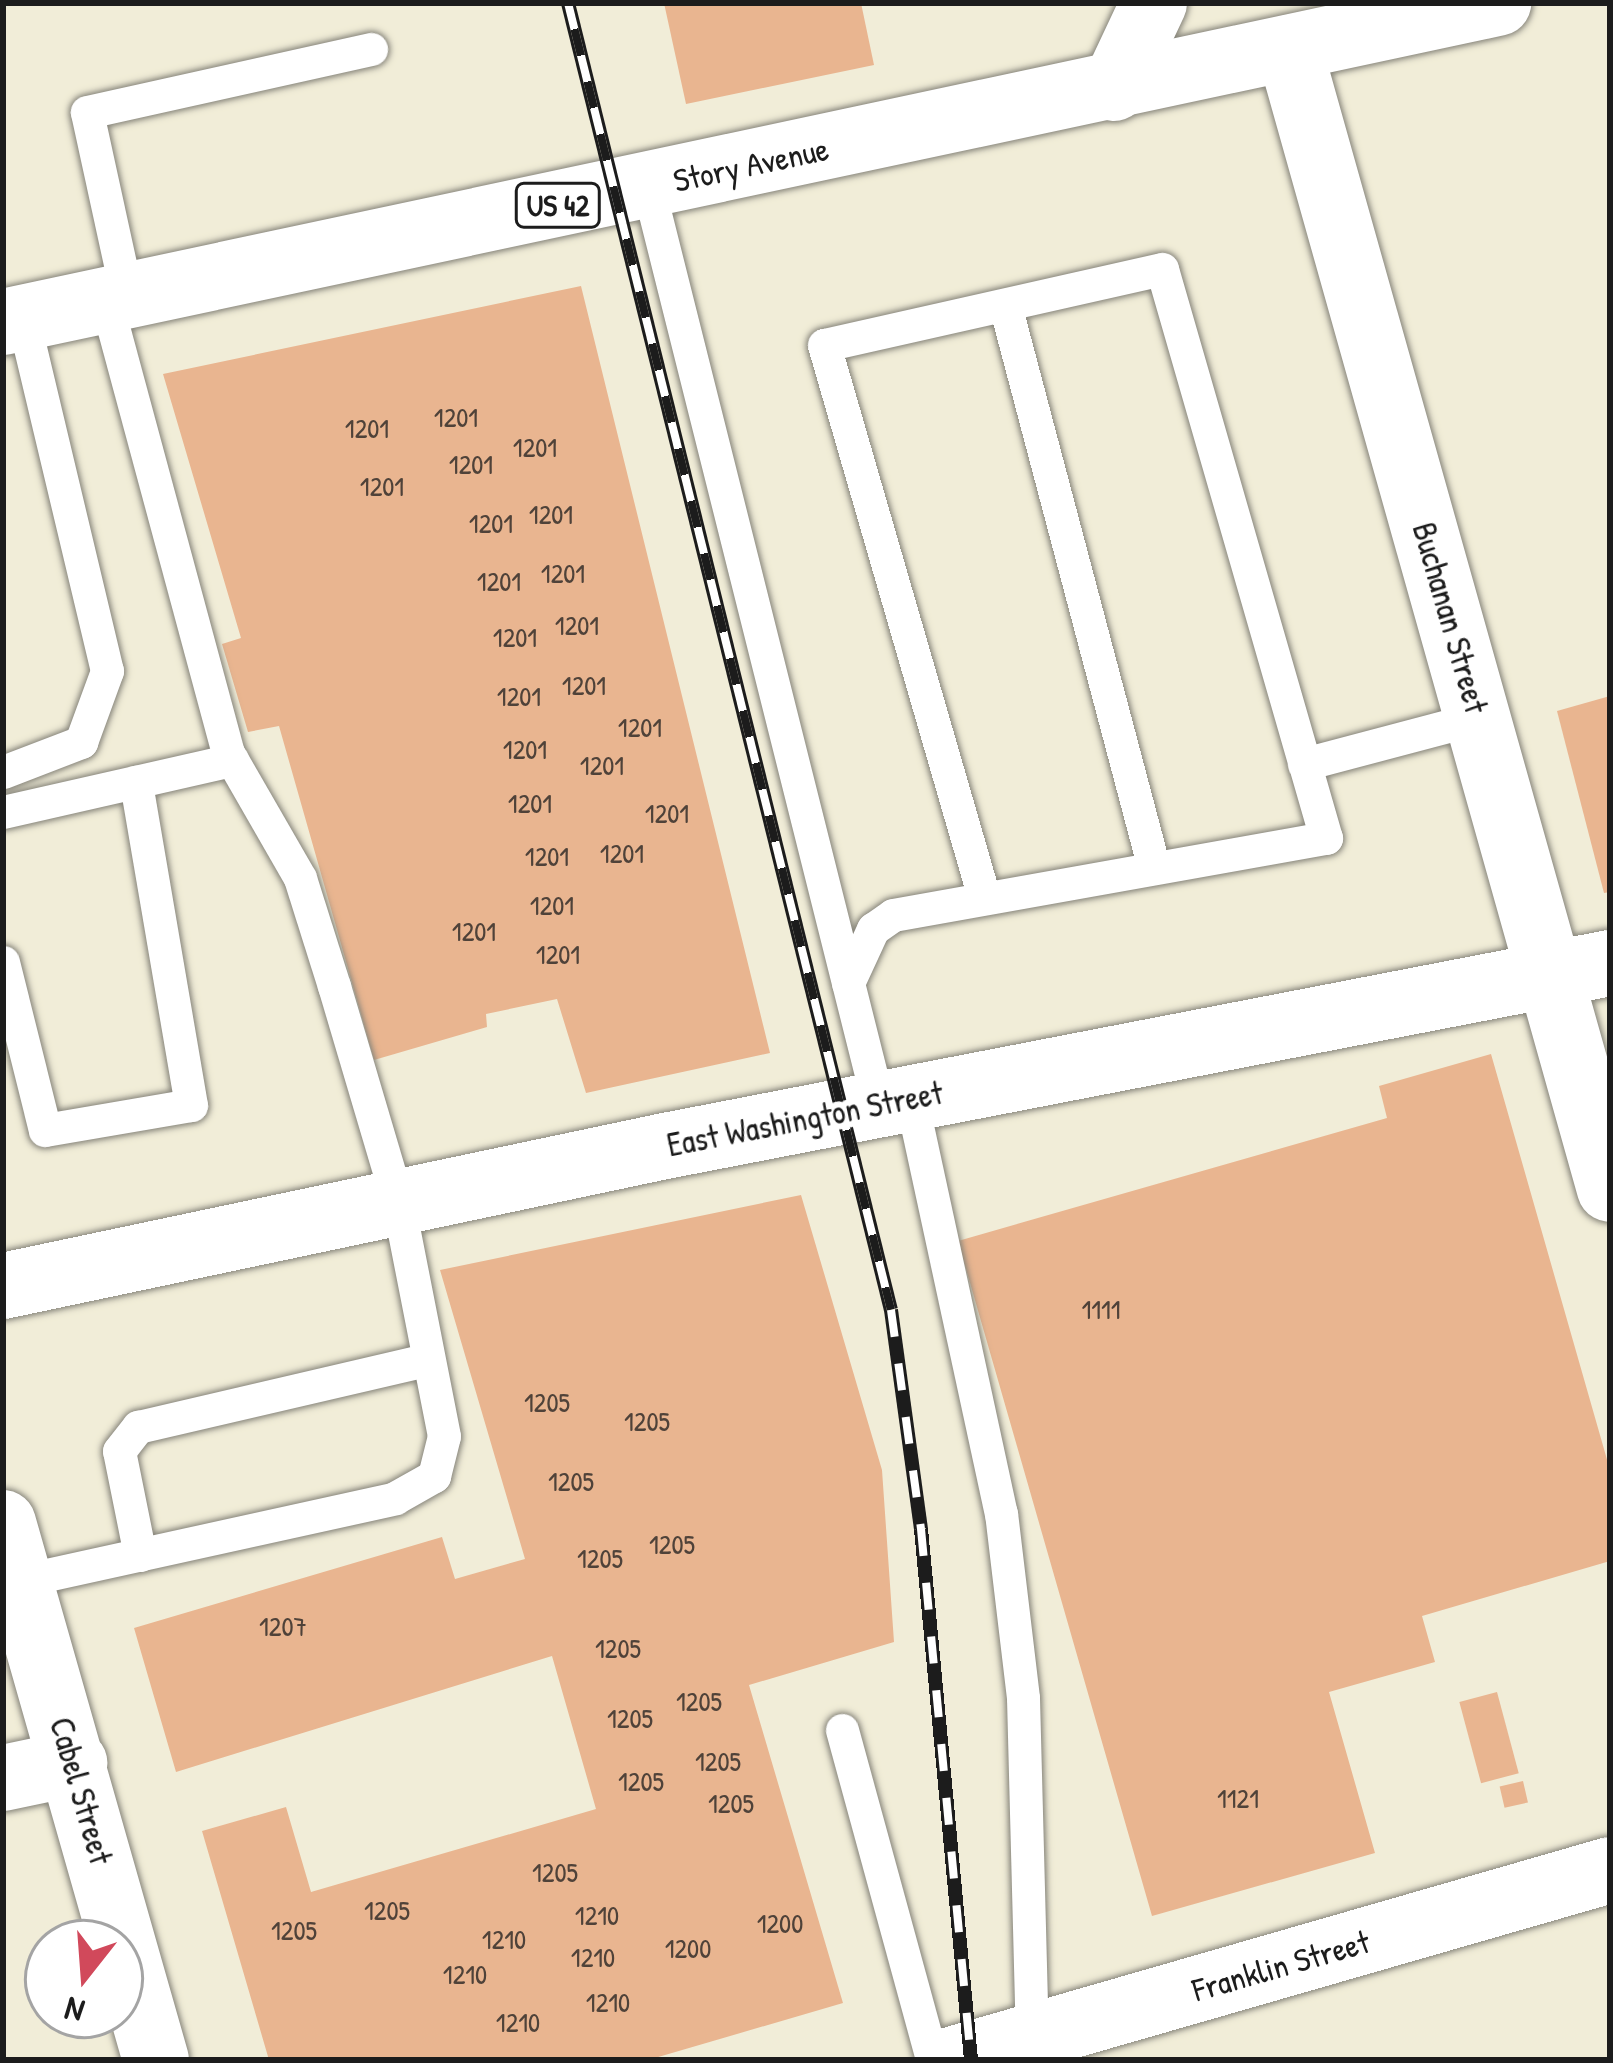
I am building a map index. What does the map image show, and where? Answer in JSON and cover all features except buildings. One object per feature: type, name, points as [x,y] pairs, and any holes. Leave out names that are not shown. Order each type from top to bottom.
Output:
[{"type":"street","points":[[1114,88],[1154,3]]},
{"type":"street","name":"Story Avenue","points":[[13,320],[1498,3]]},
{"type":"street","name":"Buchanan Street","points":[[1289,48],[1478,718],[1580,968],[1610,1189]]},
{"type":"street","name":"East Washington Street","points":[[3,1286],[398,1202],[1580,968]]},
{"type":"street","name":"Cabel Street","points":[[11,1552],[156,2060]]},
{"type":"street","points":[[3,1778],[74,1763]]},
{"type":"street","name":"Franklin Street","points":[[951,2060],[1057,2043],[1610,1870]]},
{"type":"lane","points":[[11,1552],[140,1555],[394,1498],[434,1476],[444,1436],[398,1202],[301,878],[232,760],[203,680],[116,298],[87,112],[371,49]]},
{"type":"lane","points":[[648,186],[848,983],[895,1102],[1001,1513],[1057,2043]]},
{"type":"lane","points":[[848,983],[873,929],[893,915],[1326,838],[1162,269],[824,345],[984,897]]},
{"type":"lane","points":[[1005,305],[1154,868]]},
{"type":"lane","points":[[3,772],[81,742],[107,671],[13,320]]},
{"type":"lane","points":[[1304,764],[1478,718]]},
{"type":"lane","points":[[3,812],[232,760]]},
{"type":"lane","points":[[3,962],[45,1130],[190,1106],[136,782]]},
{"type":"lane","points":[[140,1555],[119,1451],[138,1427],[426,1360]]},
{"type":"lane","points":[[842,1730],[932,2060]]},
{"type":"railway","points":[[568,3],[891,1310],[921,1529],[971,2060]]}]
